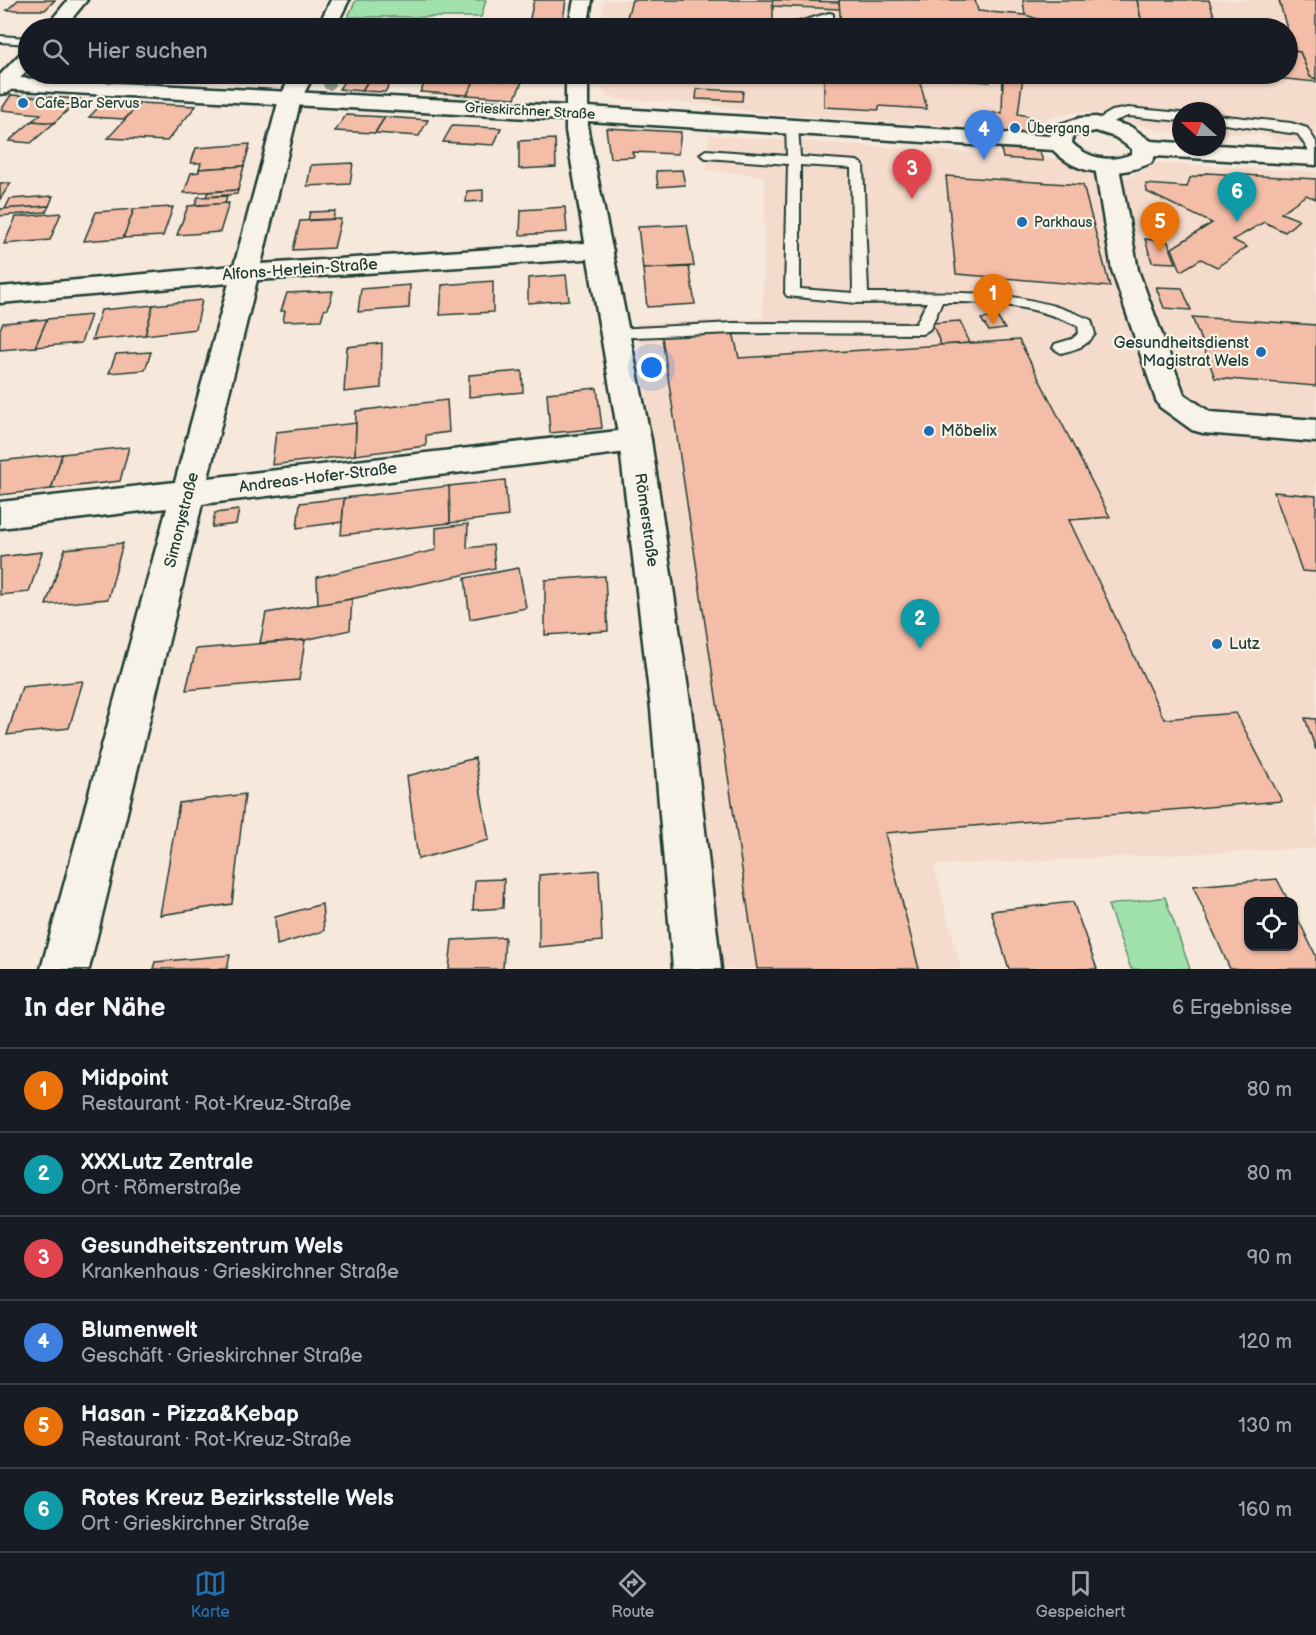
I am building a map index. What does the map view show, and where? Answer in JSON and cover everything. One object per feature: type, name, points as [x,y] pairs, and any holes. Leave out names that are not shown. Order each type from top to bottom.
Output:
[{"type":"main road","points":[[63,18],[78,0]]},
{"type":"main road","points":[[331,18],[340,0]]},
{"type":"main road","points":[[580,18],[583,0]]},
{"type":"main road","points":[[1,85],[18,67]]},
{"type":"main road","name":"Römerstraße","points":[[577,84],[577,131],[635,440],[671,710],[697,969]]},
{"type":"main road","name":"Grieskirchner Straße","points":[[1,85],[297,86],[576,114],[1060,144]]},
{"type":"main road","name":"Simonystraße","points":[[65,969],[245,273],[297,86]]},
{"type":"main road","points":[[1144,148],[1143,158],[1128,166],[1107,167],[1083,162],[1067,153],[1060,144],[1063,131],[1080,125],[1096,124],[1112,127],[1134,137],[1144,148],[1316,158]]},
{"type":"main road","points":[[1107,167],[1125,270],[1172,400],[1203,422],[1316,430]]},
{"type":"main road","name":"Alfons-Herlein-Straße","points":[[0,295],[245,273],[600,250]]},
{"type":"main road","name":"Andreas-Hofer-Straße","points":[[0,515],[635,440]]},
{"type":"lane","points":[[822,18],[829,16]]},
{"type":"lane","points":[[0,39],[18,40]]},
{"type":"lane","points":[[1096,124],[1116,114],[1128,112],[1172,116]]},
{"type":"lane","points":[[1226,120],[1291,127],[1303,131],[1316,153]]},
{"type":"lane","points":[[792,126],[794,161],[792,293],[861,298],[994,298],[1039,304],[1070,314],[1086,323],[1087,334],[1078,343],[1061,348]]},
{"type":"lane","points":[[706,154],[857,165],[861,298]]},
{"type":"lane","points":[[615,334],[734,328],[922,329],[936,298]]},
{"type":"shaded area","points":[[604,0],[1316,0],[1316,143],[1276,142],[1267,135],[1226,133],[1226,102],[1172,102],[1172,133],[1155,130],[1105,114],[1077,112],[1050,118],[1017,131],[752,112],[704,104],[620,99],[609,96],[602,90],[602,84],[1298,84],[1298,18],[603,18]]},
{"type":"shaded area","points":[[709,135],[1062,159],[1102,176],[1127,178],[1158,163],[1316,172],[1316,848],[934,865],[961,969],[722,969],[637,324],[763,318],[765,176],[706,170]]},
{"type":"green space","points":[[356,0],[486,0],[481,17],[348,17]]},
{"type":"green space","points":[[1165,897],[1190,969],[1131,969],[1108,905]]},
{"type":"building","points":[[18,0],[55,0],[45,10],[7,10]]},
{"type":"building","points":[[534,0],[566,0],[563,18],[530,18]]},
{"type":"building","points":[[632,0],[773,0],[773,18],[627,18]]},
{"type":"building","points":[[773,0],[839,2],[840,9],[772,6]]},
{"type":"building","points":[[839,0],[975,0],[978,11],[1036,18],[840,18]]},
{"type":"building","points":[[1023,0],[1137,0],[1141,18],[1035,18],[1025,15]]},
{"type":"building","points":[[1137,0],[1209,0],[1215,18],[1141,18]]},
{"type":"building","points":[[1279,0],[1316,0],[1316,79],[1310,77],[1298,52],[1298,18],[1284,18]]},
{"type":"building","points":[[1298,52],[1310,77],[1316,79],[1316,82],[1298,80]]},
{"type":"building","points":[[342,84],[366,84],[362,91],[339,89]]},
{"type":"building","points":[[366,84],[390,84],[385,92],[362,91]]},
{"type":"building","points":[[424,84],[472,84],[467,95],[420,92]]},
{"type":"building","points":[[472,84],[521,84],[515,98],[467,95]]},
{"type":"building","points":[[824,84],[921,84],[927,109],[879,106],[879,110],[824,107]]},
{"type":"building","name":"Übergang","points":[[1003,84],[1022,84],[1018,114],[1028,116],[1043,161],[1003,158],[993,113],[1002,113]]},
{"type":"building","points":[[697,89],[743,91],[742,101],[696,99]]},
{"type":"building","points":[[11,95],[80,99],[54,123],[32,121],[41,114],[1,110]]},
{"type":"building","points":[[105,101],[140,103],[125,119],[89,117]]},
{"type":"building","points":[[140,103],[196,106],[167,141],[108,138]]},
{"type":"building","points":[[346,115],[385,117],[375,133],[335,131]]},
{"type":"building","points":[[385,117],[428,120],[419,136],[375,133]]},
{"type":"building","points":[[32,121],[54,123],[31,143],[9,141]]},
{"type":"building","points":[[452,126],[501,128],[494,145],[443,142]]},
{"type":"building","points":[[606,128],[681,132],[678,154],[632,152],[634,157],[610,158]]},
{"type":"building","points":[[555,139],[556,167],[519,169],[519,141]]},
{"type":"building","points":[[250,144],[244,166],[199,169],[201,163],[191,163],[196,148]]},
{"type":"building","points":[[353,163],[350,184],[307,186],[311,165]]},
{"type":"building","points":[[244,166],[238,190],[184,193],[191,173],[199,172],[199,169]]},
{"type":"building","points":[[682,170],[685,185],[658,187],[656,171]]},
{"type":"building","points":[[1206,173],[1316,179],[1316,199],[1306,195],[1281,213],[1299,220],[1285,232],[1264,222],[1233,240],[1247,247],[1217,267],[1201,259],[1181,271],[1172,248],[1212,223],[1147,192],[1146,184],[1187,187],[1190,178]]},
{"type":"building","name":"Parkhaus","points":[[946,176],[1083,185],[1110,287],[956,274]]},
{"type":"building","points":[[0,183],[11,183],[0,199]]},
{"type":"building","points":[[238,190],[237,194],[206,197],[208,192]]},
{"type":"building","points":[[483,190],[483,201],[466,202],[467,191]]},
{"type":"building","points":[[53,196],[49,206],[5,209],[10,199]]},
{"type":"building","points":[[227,196],[225,204],[195,205],[198,197]]},
{"type":"building","points":[[229,203],[220,232],[177,235],[188,206]]},
{"type":"building","points":[[49,206],[46,212],[0,216],[0,209]]},
{"type":"building","points":[[173,207],[163,236],[123,238],[134,209]]},
{"type":"building","points":[[565,207],[567,232],[520,235],[521,210]]},
{"type":"building","points":[[134,209],[123,238],[84,241],[96,212]]},
{"type":"building","points":[[335,211],[333,219],[308,220],[310,212]]},
{"type":"building","points":[[61,213],[50,240],[4,244],[16,217]]},
{"type":"building","points":[[341,219],[334,248],[293,250],[300,221]]},
{"type":"building","points":[[687,225],[694,266],[643,269],[638,227]]},
{"type":"building","points":[[1145,239],[1168,242],[1176,263],[1152,262]]},
{"type":"building","points":[[689,267],[695,304],[647,307],[643,269]]},
{"type":"building","points":[[566,275],[569,300],[528,303],[528,278]]},
{"type":"building","points":[[493,281],[493,312],[440,315],[442,285]]},
{"type":"building","points":[[410,285],[409,308],[358,312],[361,289]]},
{"type":"building","points":[[1156,287],[1182,288],[1191,310],[1164,308]]},
{"type":"building","points":[[333,291],[328,309],[324,310],[321,320],[283,321],[285,311],[281,311],[287,293]]},
{"type":"building","points":[[202,300],[196,329],[145,335],[153,305]]},
{"type":"building","points":[[153,305],[145,335],[92,340],[101,310]]},
{"type":"building","points":[[91,315],[81,343],[35,347],[47,319]]},
{"type":"building","points":[[997,317],[1005,329],[989,331],[981,319]]},
{"type":"building","name":"Gesundheitsdienst Magistrat Wels","points":[[1192,317],[1316,325],[1316,386],[1215,378]]},
{"type":"building","points":[[47,319],[35,347],[0,350],[0,329],[3,323]]},
{"type":"building","points":[[960,321],[970,343],[941,345],[932,323]]},
{"type":"building","points":[[733,332],[739,358],[1019,340],[1110,517],[1069,520],[1164,719],[1236,713],[1282,801],[885,833],[919,969],[757,969],[662,337]]},
{"type":"building","points":[[382,343],[381,388],[344,392],[347,347]]},
{"type":"building","points":[[151,352],[145,370],[109,373],[116,354]]},
{"type":"building","points":[[522,371],[523,392],[469,397],[469,375]]},
{"type":"building","points":[[597,388],[602,428],[550,433],[547,393]]},
{"type":"building","points":[[447,400],[449,432],[426,435],[426,446],[355,455],[356,411]]},
{"type":"building","points":[[356,423],[355,455],[272,465],[276,432]]},
{"type":"building","points":[[129,447],[120,481],[51,489],[62,454]]},
{"type":"building","points":[[62,454],[51,489],[0,495],[0,461]]},
{"type":"building","points":[[505,480],[508,516],[450,523],[449,486]]},
{"type":"building","points":[[449,486],[450,523],[341,535],[344,498]]},
{"type":"building","points":[[1274,492],[1316,496],[1316,572],[1302,571]]},
{"type":"building","points":[[344,498],[342,522],[297,528],[300,503]]},
{"type":"building","points":[[239,510],[236,524],[212,527],[215,513]]},
{"type":"building","points":[[468,524],[467,548],[493,545],[495,568],[318,606],[317,577],[436,550],[436,528]]},
{"type":"building","points":[[123,543],[108,599],[46,605],[65,549]]},
{"type":"building","points":[[42,552],[29,592],[0,595],[0,557]]},
{"type":"building","points":[[519,568],[526,608],[470,619],[465,578]]},
{"type":"building","points":[[605,576],[608,631],[545,635],[545,580]]},
{"type":"building","points":[[352,599],[350,630],[305,640],[260,643],[266,613]]},
{"type":"building","points":[[305,640],[299,680],[186,690],[196,649]]},
{"type":"building","points":[[83,681],[69,728],[7,735],[22,687]]},
{"type":"building","points":[[1305,718],[1316,719],[1316,750]]},
{"type":"building","points":[[475,758],[489,840],[418,859],[407,776]]},
{"type":"building","points":[[245,794],[232,904],[160,915],[179,803]]},
{"type":"building","points":[[599,870],[602,941],[539,947],[539,875]]},
{"type":"building","points":[[504,879],[503,908],[473,910],[475,880]]},
{"type":"building","points":[[1277,879],[1286,897],[1244,897],[1244,951],[1298,951],[1298,919],[1316,956],[1316,969],[1230,969],[1193,886]]},
{"type":"building","points":[[1073,902],[1097,969],[1009,969],[991,911]]},
{"type":"building","points":[[322,904],[324,931],[277,945],[275,917]]},
{"type":"building","points":[[505,937],[503,969],[449,969],[452,940]]},
{"type":"building","points":[[230,955],[227,969],[153,969],[155,962]]},
{"type":"place","name":"Cafe-Bar Servus","points":[[23,103]]},
{"type":"place","name":"Übergang","points":[[1015,128]]},
{"type":"place","name":"Blumenwelt","points":[[984,160]]},
{"type":"place","name":"Gesundheitszentrum Wels","points":[[912,199]]},
{"type":"place","name":"Parkhaus","points":[[1022,222]]},
{"type":"place","name":"Rotes Kreuz Bezirksstelle Wels","points":[[1237,222]]},
{"type":"place","name":"Hasan - Pizza&Kebap","points":[[1160,252]]},
{"type":"place","name":"Midpoint","points":[[993,324]]},
{"type":"place","name":"Gesundheitsdienst Magistrat Wels","points":[[1261,352]]},
{"type":"place","name":"Möbelix","points":[[929,431]]},
{"type":"place","name":"Lutz","points":[[1217,644]]},
{"type":"place","name":"XXXLutz Zentrale","points":[[920,649]]}]
